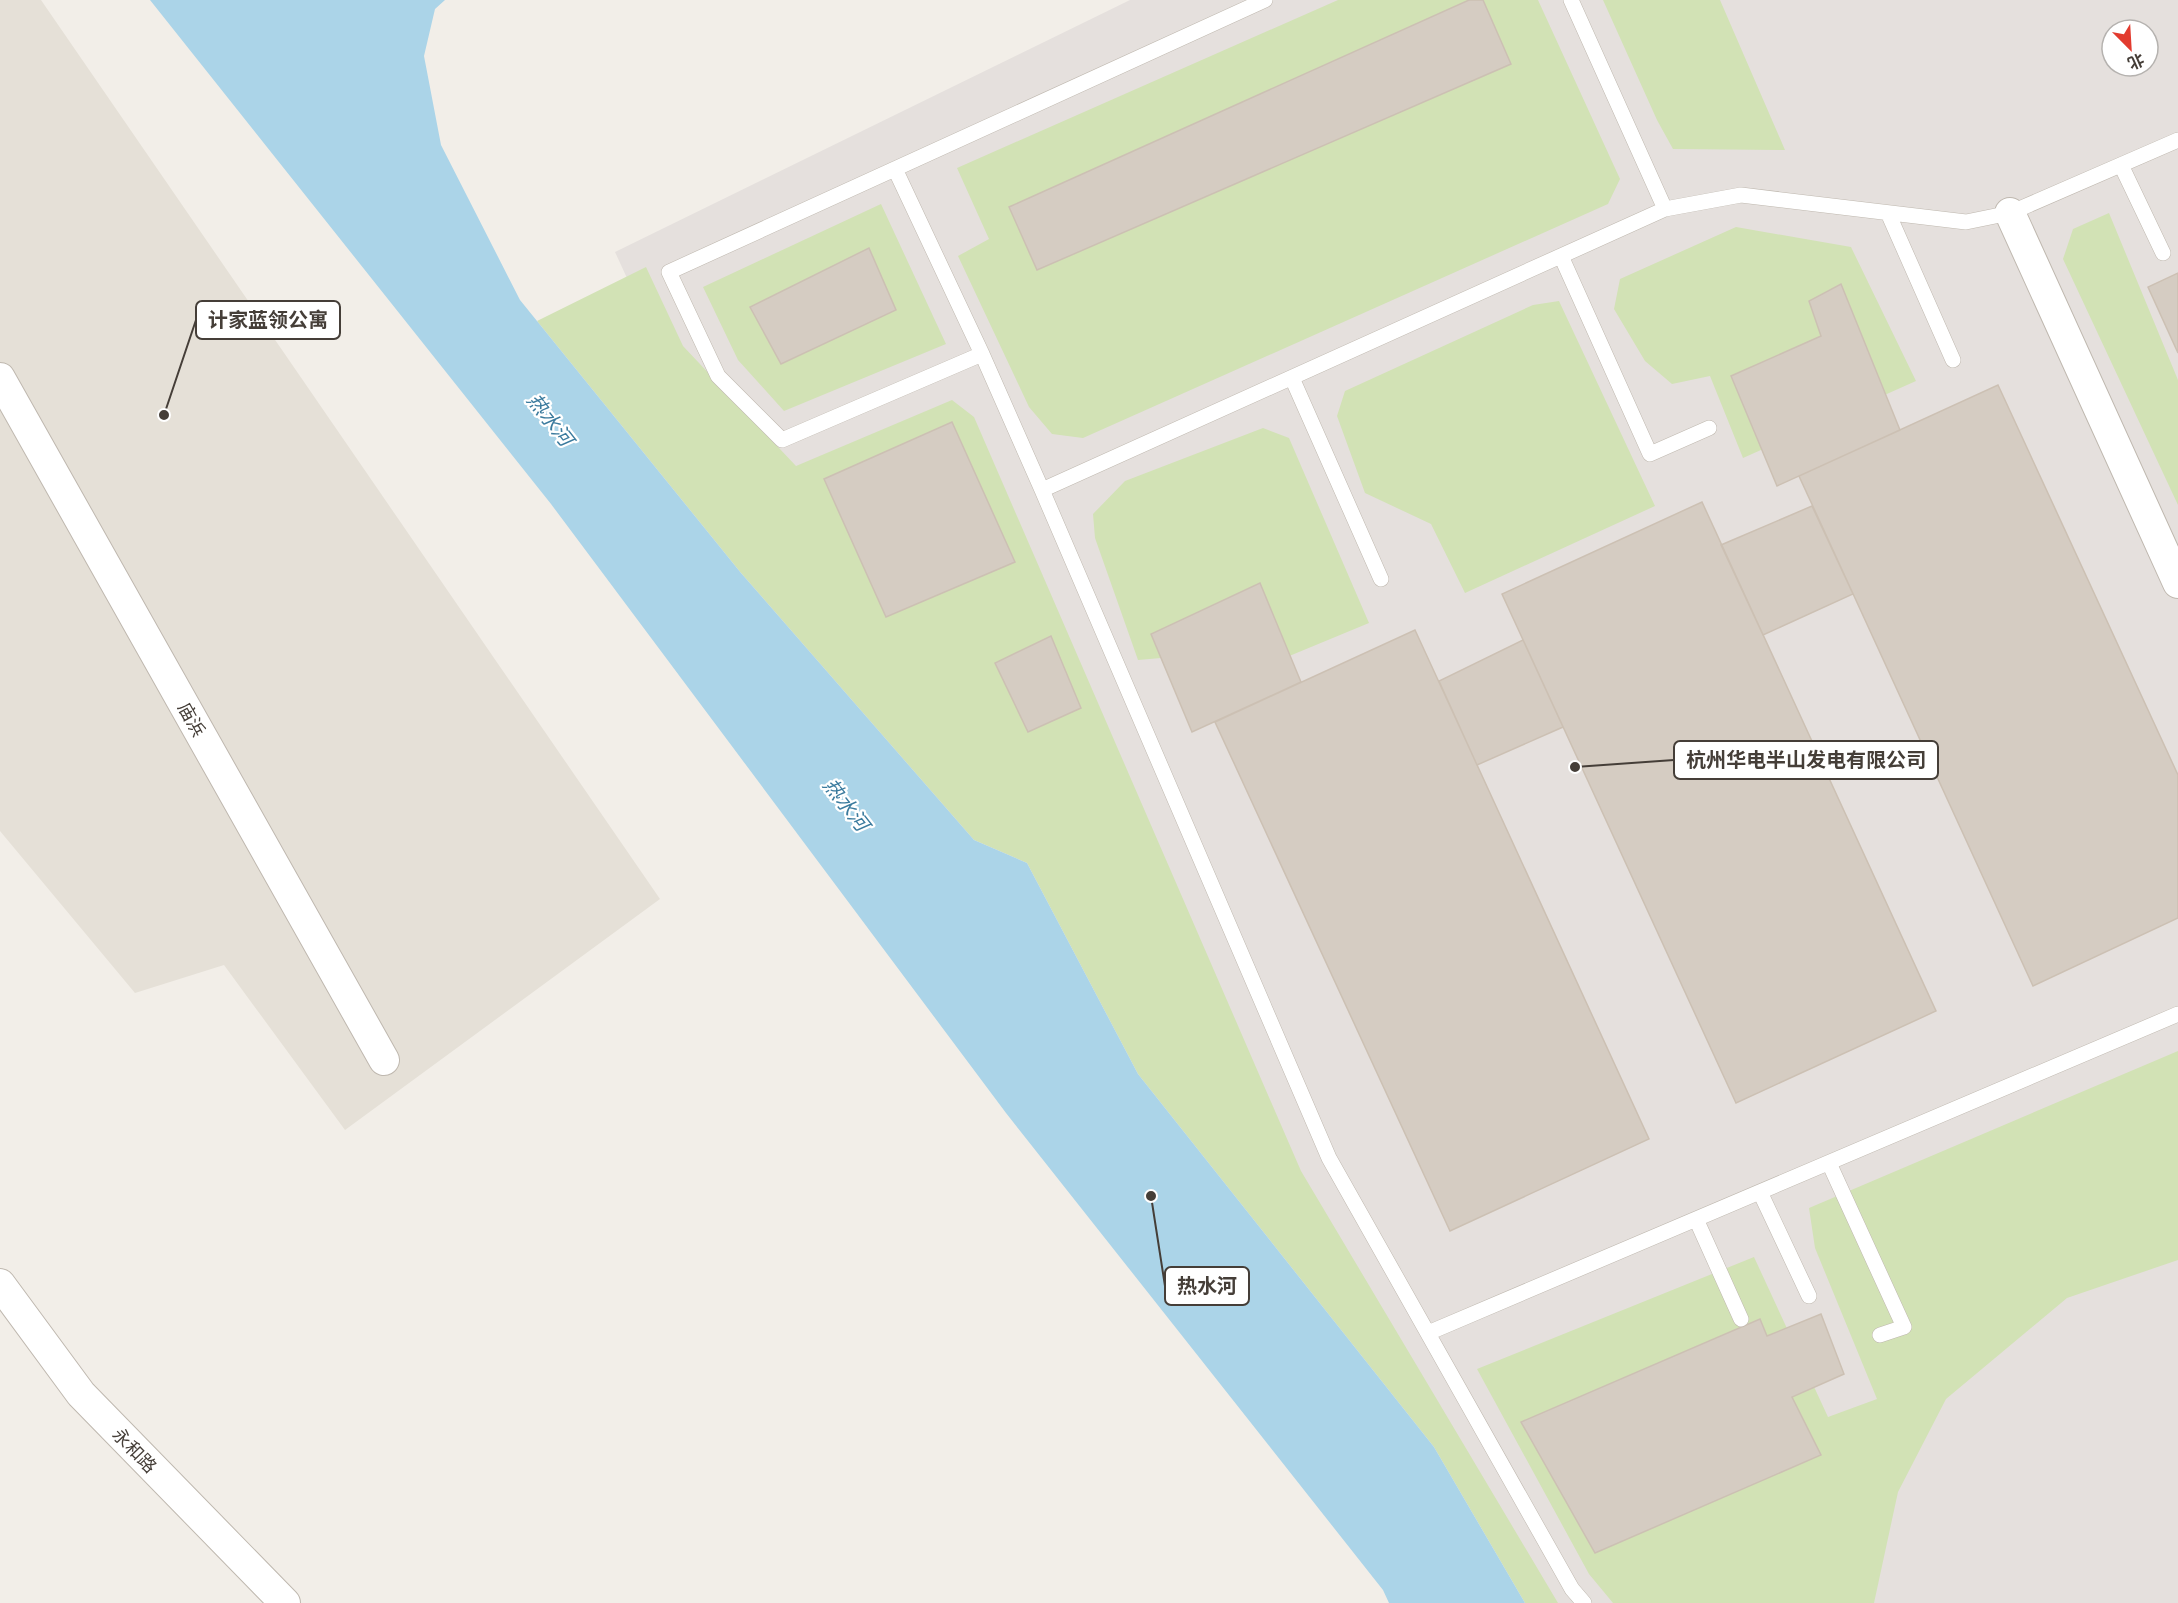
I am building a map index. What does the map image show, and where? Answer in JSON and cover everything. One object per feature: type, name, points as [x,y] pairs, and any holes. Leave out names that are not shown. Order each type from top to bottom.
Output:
[{"type":"street","points":[[2010,213],[2178,583]]},
{"type":"street","name":"庙浜","points":[[0,378],[384,1060]]},
{"type":"street","name":"永和路","points":[[0,1284],[81,1394],[285,1603]]},
{"type":"lane","points":[[982,354],[782,440],[718,376],[669,272],[1265,0]]},
{"type":"lane","points":[[1571,0],[1665,209]]},
{"type":"lane","points":[[1042,490],[1665,209],[1741,195],[1966,222],[2010,213],[2178,140]]},
{"type":"lane","points":[[2121,165],[2163,253]]},
{"type":"lane","points":[[895,169],[982,354],[1042,490],[1329,1158],[1572,1589],[1584,1603]]},
{"type":"lane","points":[[1888,213],[1953,360]]},
{"type":"lane","points":[[1561,255],[1650,454],[1709,428]]},
{"type":"lane","points":[[1292,378],[1381,579]]},
{"type":"lane","points":[[1428,1333],[2178,1014]]},
{"type":"lane","points":[[1828,1163],[1904,1327],[1880,1335]]},
{"type":"lane","points":[[1760,1192],[1809,1296]]},
{"type":"lane","points":[[1696,1219],[1741,1319]]},
{"type":"shaded area","points":[[0,0],[41,0],[660,899],[345,1130],[224,965],[135,993],[0,831]]},
{"type":"shaded area","points":[[1130,0],[2178,0],[2178,1603],[1526,1603],[1282,1179],[662,354],[615,252]]},
{"type":"green space","points":[[1338,0],[1538,0],[1620,179],[1608,204],[1083,438],[1052,434],[1029,407],[958,256],[989,239],[957,168]]},
{"type":"green space","points":[[1603,0],[1720,0],[1785,150],[1673,149],[1657,120]]},
{"type":"green space","points":[[881,204],[946,344],[784,411],[738,360],[703,287]]},
{"type":"green space","points":[[2109,213],[2178,380],[2178,505],[2063,259],[2073,229]]},
{"type":"green space","points":[[1736,227],[1851,247],[1916,381],[1743,458],[1710,376],[1672,384],[1645,361],[1614,309],[1620,279]]},
{"type":"green space","points":[[646,267],[683,346],[796,466],[952,400],[974,417],[1301,1171],[1558,1603],[1525,1603],[1434,1447],[1138,1074],[1027,863],[974,840],[741,573],[537,321]]},
{"type":"green space","points":[[1559,301],[1655,506],[1465,593],[1431,524],[1365,493],[1337,416],[1345,391],[1533,305]]},
{"type":"green space","points":[[1263,428],[1289,438],[1369,623],[1202,692],[1184,656],[1138,660],[1095,538],[1093,514],[1125,481]]},
{"type":"green space","points":[[2178,1051],[2178,1260],[2067,1298],[1946,1399],[1898,1492],[1874,1603],[1613,1603],[1589,1574],[1477,1369],[1754,1257],[1828,1417],[1877,1399],[1815,1248],[1809,1208]]},
{"type":"water","points":[[150,0],[445,0],[435,9],[424,56],[441,145],[520,300],[741,573],[974,840],[1027,863],[1138,1074],[1434,1447],[1525,1603],[1389,1603],[1383,1590],[1006,1113],[551,504]]},
{"type":"building","points":[[1469,0],[1483,0],[1511,64],[1037,270],[1009,207]]},
{"type":"building","points":[[869,248],[896,310],[781,364],[750,307]]},
{"type":"building","points":[[2178,273],[2178,353],[2148,287]]},
{"type":"building","points":[[1841,284],[1900,430],[1777,486],[1731,376],[1821,336],[1809,301]]},
{"type":"building","points":[[1998,385],[2178,775],[2178,918],[2033,986],[1799,476]]},
{"type":"building","points":[[952,422],[1015,562],[886,617],[824,479]]},
{"type":"building","points":[[1702,502],[1936,1011],[1736,1103],[1502,594]]},
{"type":"building","points":[[1812,506],[1853,594],[1763,635],[1721,545]]},
{"type":"building","points":[[1260,583],[1301,682],[1192,732],[1151,634]]},
{"type":"building","points":[[1415,630],[1649,1139],[1450,1231],[1215,722]]},
{"type":"building","points":[[1051,636],[1081,708],[1028,732],[995,663]]},
{"type":"building","points":[[1523,640],[1563,727],[1477,765],[1439,681]]},
{"type":"building","points":[[1821,1314],[1844,1374],[1792,1397],[1821,1455],[1595,1553],[1521,1422],[1760,1319],[1767,1336]]},
{"type":"place","name":"计家蓝领公寓","points":[[164,415]]},
{"type":"place","name":"杭州华电半山发电有限公司","points":[[1575,767]]},
{"type":"place","name":"热水河","points":[[1151,1196]]}]
